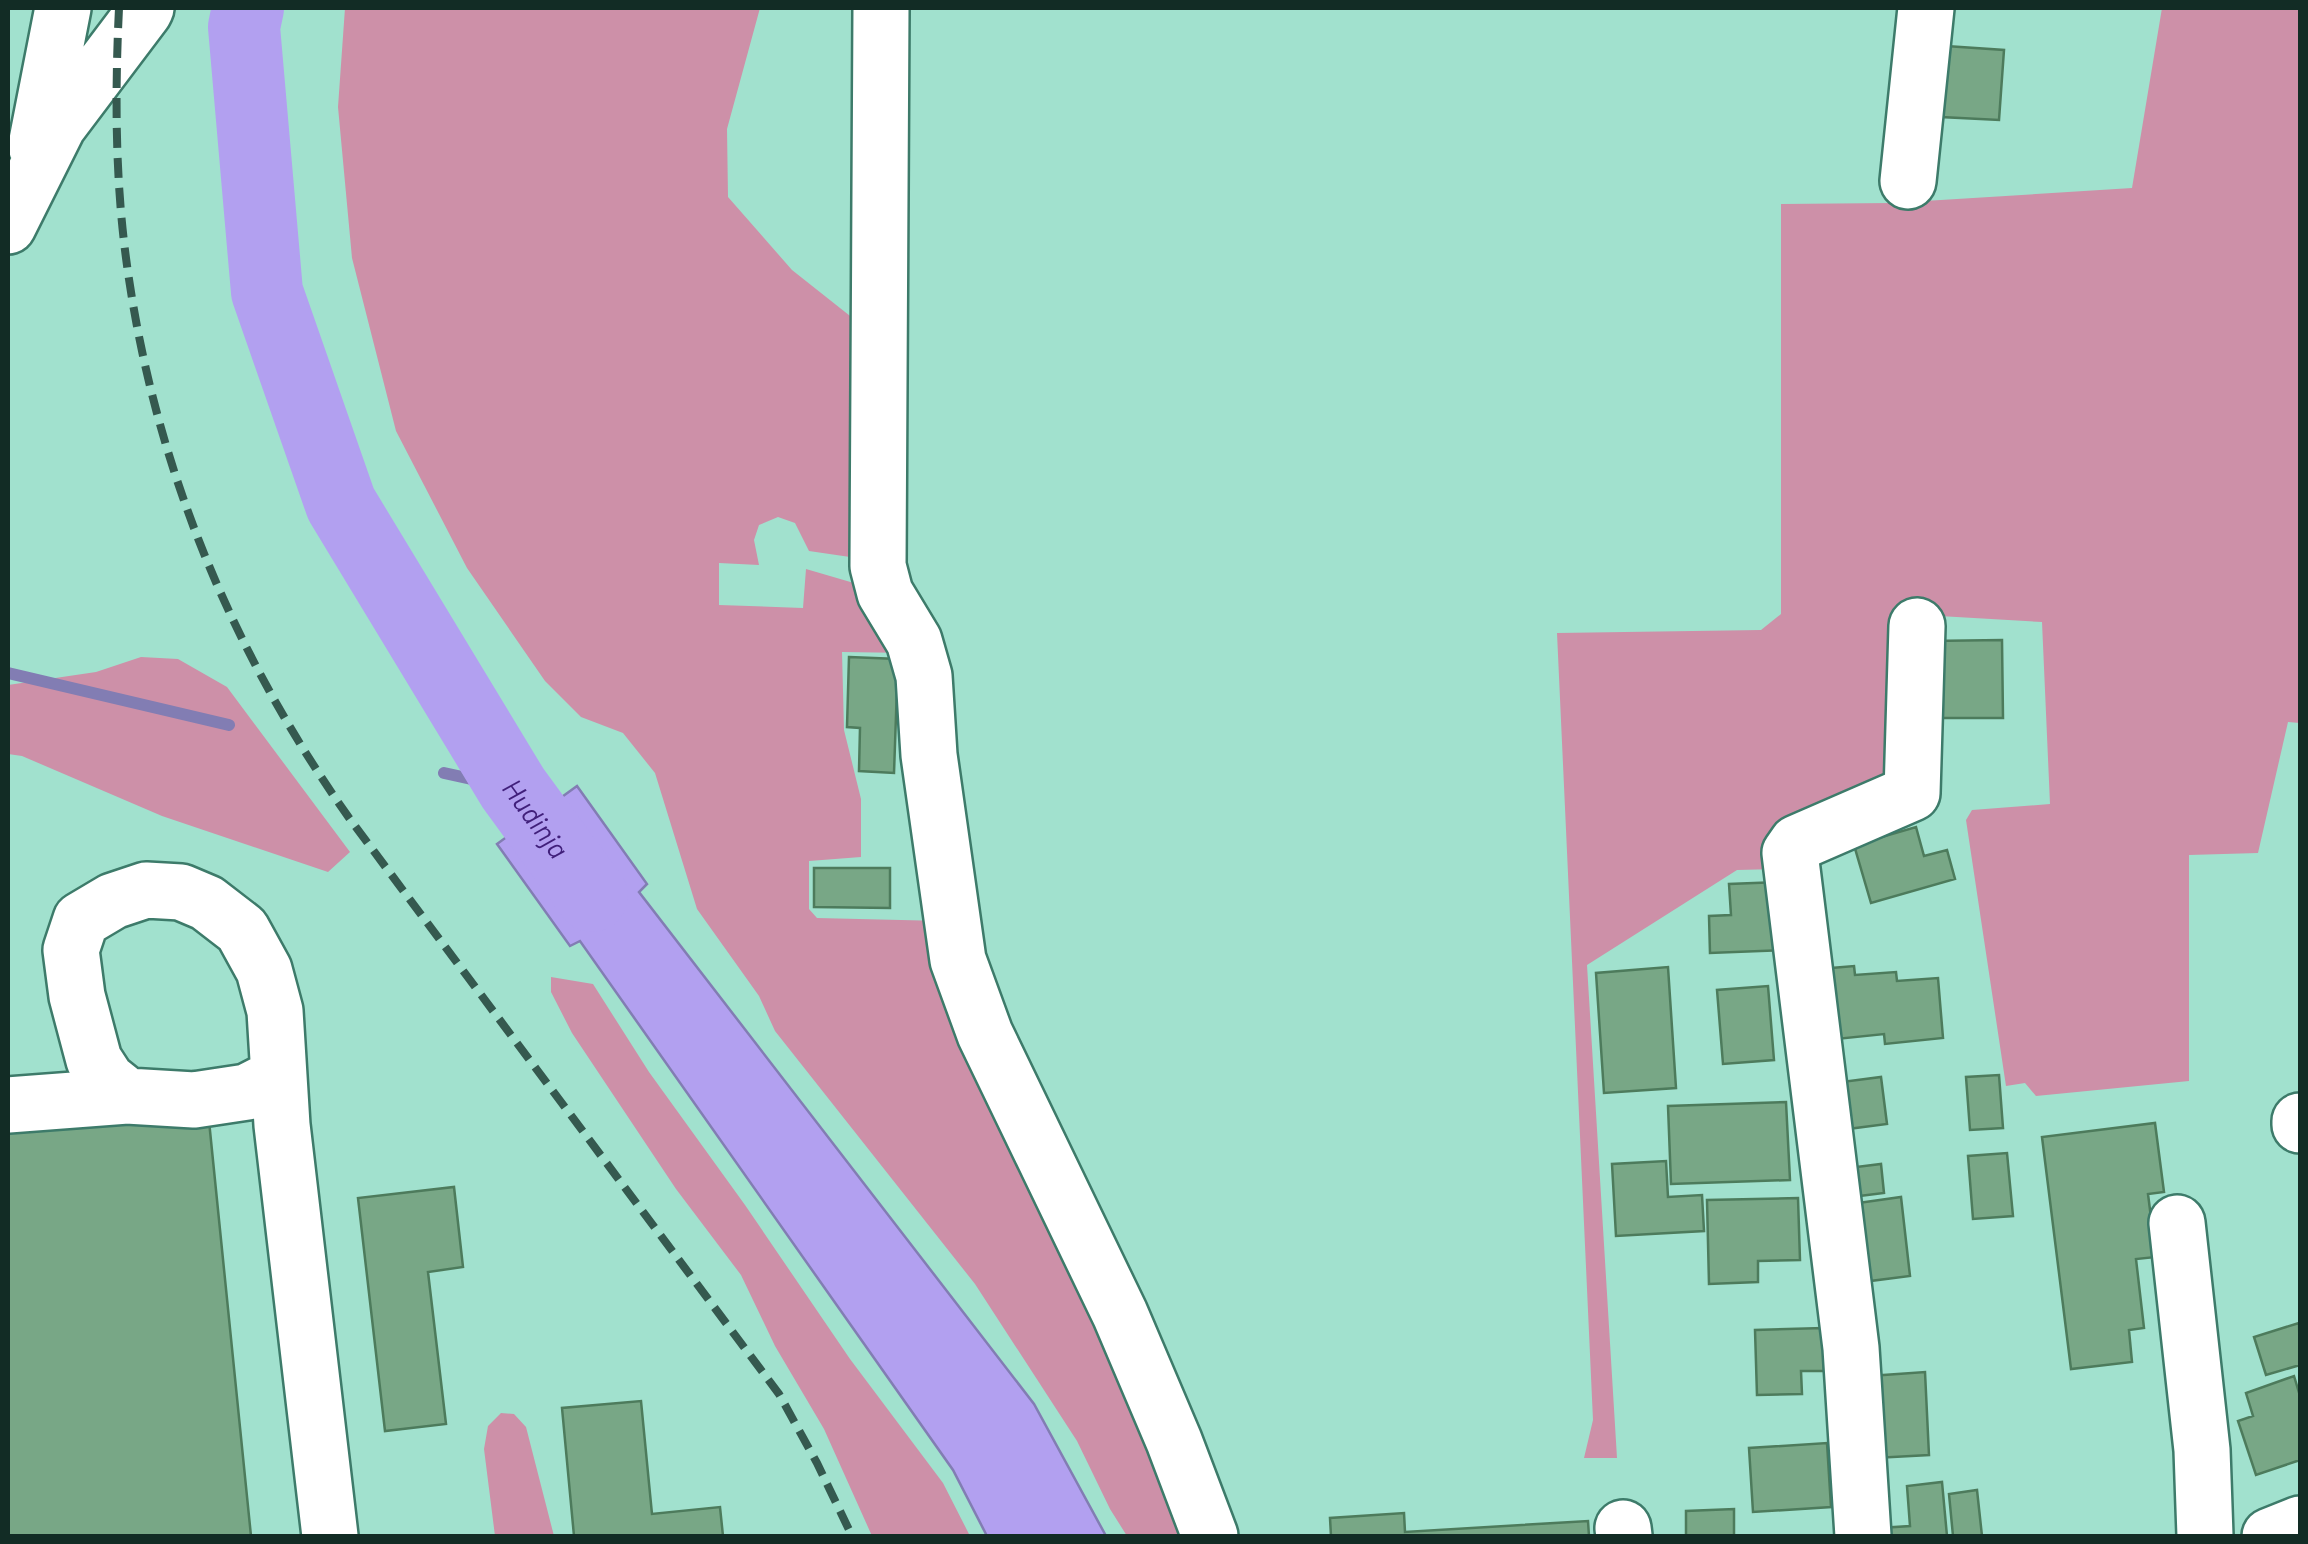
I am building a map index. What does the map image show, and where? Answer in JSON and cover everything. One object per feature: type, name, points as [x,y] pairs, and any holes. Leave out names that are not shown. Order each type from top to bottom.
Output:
[{"type":"street","points":[[18,205],[62,8]]},
{"type":"street","points":[[18,205],[58,126],[146,8]]},
{"type":"street","points":[[881,8],[878,566],[885,594],[914,641],[924,676],[929,755],[958,960],[986,1034],[1120,1314],[1210,1536]]},
{"type":"street","points":[[1908,181],[1926,8]]},
{"type":"street","points":[[1863,1536],[1850,1348],[1790,853],[1797,844],[1912,792],[1916,626]]},
{"type":"street","points":[[128,1096],[107,1080],[94,1060],[76,996],[71,950],[81,920],[113,900],[146,890],[181,892],[207,903],[242,930],[264,970],[274,1011],[330,1536]]},
{"type":"street","points":[[8,1105],[128,1096],[194,1100],[247,1092],[278,1076]]},
{"type":"street","points":[[2177,1223],[2202,1450],[2205,1536]]},
{"type":"street","points":[[2270,1536],[2300,1524]]},
{"type":"shaded area","points":[[345,8],[760,8],[727,129],[728,197],[792,270],[864,327],[867,551],[850,557],[809,551],[795,523],[778,517],[759,525],[754,540],[759,565],[719,563],[719,605],[803,608],[806,569],[871,588],[910,653],[842,652],[844,730],[861,799],[861,857],[809,861],[809,909],[817,918],[943,921],[1196,1536],[1127,1536],[1077,1441],[975,1284],[775,1031],[759,996],[697,909],[655,773],[623,733],[581,717],[545,681],[467,568],[396,431],[352,258],[338,107]]},
{"type":"shaded area","points":[[2162,8],[2300,8],[2300,723],[2288,722],[2258,853],[2189,855],[2189,1081],[2036,1096],[2025,1083],[2006,1086],[1966,820],[1972,810],[2050,804],[2042,622],[1905,614],[1900,780],[1777,869],[1737,870],[1587,965],[1617,1458],[1584,1458],[1593,1420],[1557,633],[1761,630],[1781,614],[1781,204],[1892,203],[2132,188]]},
{"type":"shaded area","points":[[141,657],[178,659],[227,687],[350,852],[328,872],[162,816],[22,756],[8,754],[8,685],[96,672]]},
{"type":"shaded area","points":[[551,977],[593,984],[649,1072],[850,1359],[943,1483],[970,1536],[872,1536],[824,1429],[775,1346],[741,1275],[676,1189],[572,1033],[551,992]]},
{"type":"shaded area","points":[[501,1413],[514,1414],[526,1427],[554,1536],[495,1536],[484,1449],[488,1426]]},
{"type":"water","points":[[577,786],[647,884],[639,892],[1034,1404],[1106,1536],[987,1536],[953,1470],[580,941],[570,946],[497,844]]},
{"type":"building","points":[[1946,46],[2004,50],[1999,120],[1941,117]]},
{"type":"building","points":[[2002,640],[2003,718],[1931,718],[1930,641]]},
{"type":"building","points":[[849,657],[898,659],[894,773],[859,771],[860,728],[847,727]]},
{"type":"building","points":[[1916,827],[1924,856],[1947,850],[1955,879],[1871,903],[1854,845]]},
{"type":"building","points":[[814,868],[890,868],[890,908],[814,907]]},
{"type":"building","points":[[1781,882],[1784,950],[1710,953],[1709,916],[1731,915],[1729,884]]},
{"type":"building","points":[[1854,966],[1855,975],[1896,972],[1897,981],[1938,978],[1943,1038],[1885,1044],[1884,1034],[1827,1040],[1820,969]]},
{"type":"building","points":[[1668,967],[1676,1088],[1604,1093],[1596,973]]},
{"type":"building","points":[[1768,986],[1774,1060],[1723,1064],[1717,990]]},
{"type":"building","points":[[1999,1075],[2003,1128],[1970,1130],[1966,1077]]},
{"type":"building","points":[[1881,1077],[1887,1124],[1840,1130],[1834,1083]]},
{"type":"building","points":[[1786,1102],[1790,1180],[1671,1184],[1668,1106]]},
{"type":"building","points":[[208,1111],[251,1536],[8,1536],[8,1130]]},
{"type":"building","points":[[2155,1123],[2164,1192],[2148,1194],[2156,1257],[2136,1259],[2144,1328],[2129,1330],[2132,1362],[2071,1369],[2042,1137]]},
{"type":"building","points":[[2007,1153],[2013,1216],[1973,1219],[1968,1156]]},
{"type":"building","points":[[1666,1161],[1668,1197],[1702,1195],[1704,1231],[1616,1236],[1612,1164]]},
{"type":"building","points":[[1881,1164],[1884,1193],[1851,1197],[1848,1168]]},
{"type":"building","points":[[454,1187],[463,1267],[428,1272],[446,1424],[385,1431],[358,1198]]},
{"type":"building","points":[[1901,1197],[1910,1276],[1870,1281],[1851,1204]]},
{"type":"building","points":[[1798,1198],[1800,1260],[1758,1261],[1758,1282],[1709,1284],[1707,1200]]},
{"type":"building","points":[[2299,1323],[2300,1365],[2266,1375],[2254,1337]]},
{"type":"building","points":[[1823,1328],[1824,1371],[1801,1371],[1802,1394],[1757,1395],[1755,1330]]},
{"type":"building","points":[[1925,1372],[1929,1455],[1875,1458],[1870,1376]]},
{"type":"building","points":[[2294,1376],[2300,1396],[2300,1460],[2256,1475],[2238,1421],[2253,1416],[2246,1393]]},
{"type":"building","points":[[641,1401],[652,1514],[720,1507],[723,1536],[574,1536],[562,1408]]},
{"type":"building","points":[[1827,1443],[1831,1507],[1753,1512],[1749,1448]]},
{"type":"building","points":[[1942,1482],[1947,1536],[1881,1536],[1880,1528],[1910,1526],[1907,1486]]},
{"type":"building","points":[[1977,1490],[1982,1536],[1953,1536],[1949,1494]]},
{"type":"building","points":[[1734,1509],[1734,1536],[1686,1536],[1686,1511]]},
{"type":"building","points":[[1404,1513],[1405,1532],[1588,1521],[1589,1536],[1331,1536],[1330,1518]]},
{"type":"waterway","name":"Hudinja","points":[[248,8],[244,27],[267,292],[341,504],[513,788],[592,896]]},
{"type":"waterway","points":[[8,673],[229,725]]},
{"type":"waterway","points":[[444,773],[513,788]]},
{"type":"railway","points":[[119,8],[118,164],[126,258],[139,334],[178,482],[235,624],[270,692],[352,822],[779,1394],[852,1536]]}]
